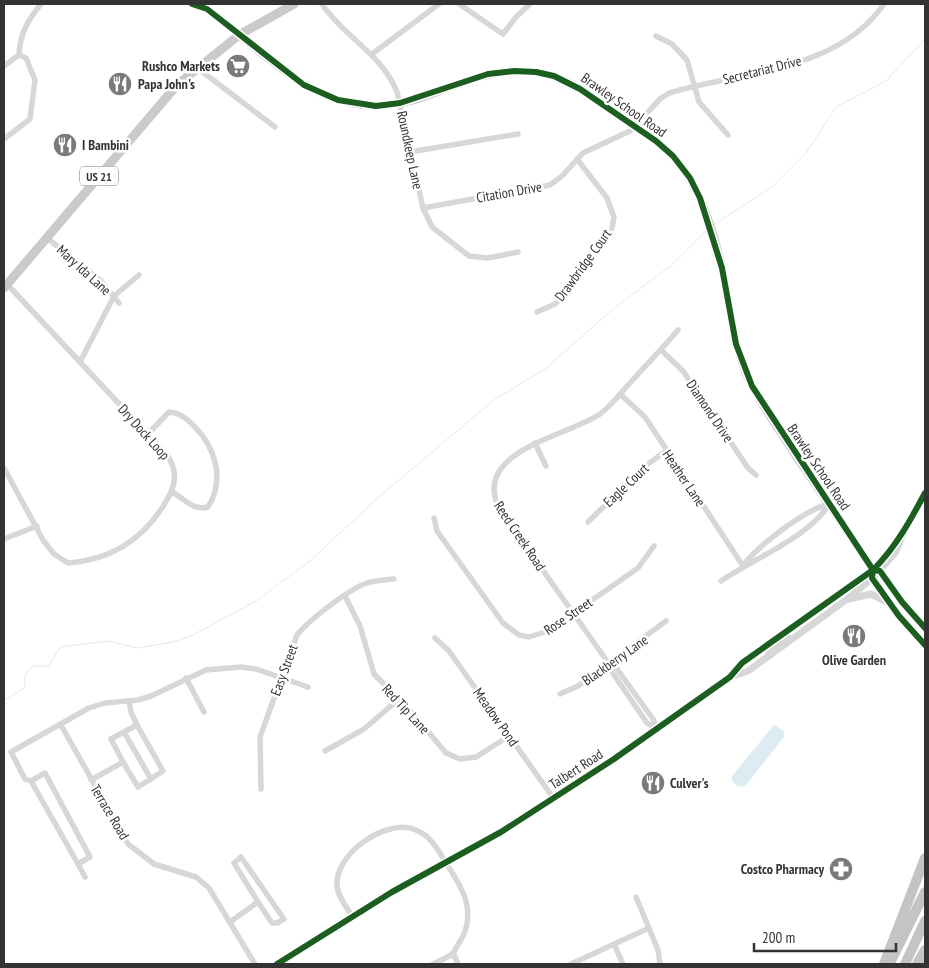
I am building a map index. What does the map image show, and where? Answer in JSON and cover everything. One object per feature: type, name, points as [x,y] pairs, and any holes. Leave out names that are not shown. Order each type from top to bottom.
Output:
[{"type":"highway","points":[[884,964],[925,858]]},
{"type":"highway","points":[[890,964],[925,892]]},
{"type":"highway","points":[[904,964],[925,921]]},
{"type":"highway","points":[[917,964],[925,950]]},
{"type":"main road","name":"US 21","points":[[5,285],[158,106],[196,67],[239,35],[294,4]]},
{"type":"main road","name":"Brawley School Road","points":[[239,35],[286,72],[320,94],[362,105],[400,103],[425,97],[488,74],[514,70],[536,72],[565,80],[635,126],[673,156],[690,178],[700,198],[722,268],[736,344],[747,376],[763,406],[876,570],[925,628]]},
{"type":"main road","points":[[876,570],[872,578],[887,602],[925,645]]},
{"type":"street","points":[[4,66],[19,55],[22,34],[28,21],[42,4]]},
{"type":"street","points":[[192,4],[207,9],[239,35]]},
{"type":"street","name":"Roundkeep Lane","points":[[322,4],[336,22],[372,54],[393,81],[400,103],[423,208],[432,227],[469,256],[488,258],[518,252]]},
{"type":"street","points":[[372,54],[439,4]]},
{"type":"street","points":[[459,4],[503,34],[516,17],[530,4]]},
{"type":"street","name":"Secretariat Drive","points":[[635,126],[660,99],[669,93],[819,55],[854,36],[870,22],[884,4]]},
{"type":"street","points":[[656,36],[680,51],[687,60],[702,106],[728,135]]},
{"type":"street","points":[[4,139],[30,119],[35,80],[26,58],[19,55]]},
{"type":"street","points":[[196,67],[275,127]]},
{"type":"street","name":"Citation Drive","points":[[423,208],[550,185],[562,176],[577,159],[592,148],[613,140],[635,126]]},
{"type":"street","points":[[410,152],[518,134]]},
{"type":"street","name":"Drawbridge Court","points":[[537,312],[555,304],[562,297],[612,228],[612,207],[577,159]]},
{"type":"street","name":"Mary Ida Lane","points":[[47,238],[94,275],[119,303]]},
{"type":"street","points":[[80,362],[114,296],[139,276]]},
{"type":"street","name":"Dry Dock Loop","points":[[4,468],[43,540],[54,554],[68,563],[82,562],[112,552],[144,533],[172,492],[176,474],[168,456],[5,285]]},
{"type":"street","name":"Reed Creek Road","points":[[657,729],[653,719],[617,669],[609,664],[494,498],[493,488],[499,469],[535,443],[590,420],[604,410],[678,330]]},
{"type":"street","name":"Diamond Drive","points":[[661,350],[683,370],[748,468],[756,475]]},
{"type":"street","name":"Heather Lane","points":[[620,394],[642,414],[743,566]]},
{"type":"street","points":[[148,434],[169,412],[179,412],[200,432],[214,457],[218,485],[215,497],[208,507],[201,509],[192,506],[172,492]]},
{"type":"street","points":[[535,443],[546,466]]},
{"type":"street","name":"Eagle Court","points":[[588,522],[644,467],[666,451]]},
{"type":"street","points":[[876,570],[896,553],[925,493]]},
{"type":"street","points":[[743,566],[750,557],[777,535],[817,507],[829,504]]},
{"type":"street","points":[[722,581],[743,566],[777,548],[808,526],[823,515],[829,504]]},
{"type":"street","name":"Rose Street","points":[[434,518],[437,531],[510,631],[524,636],[539,636],[574,613],[638,568],[654,546]]},
{"type":"street","points":[[4,539],[37,526]]},
{"type":"street","name":"Talbert Road","points":[[277,964],[392,892],[447,864],[554,799],[657,729],[730,677],[742,663],[876,570]]},
{"type":"street","name":"Talbert Road","points":[[730,677],[748,671],[846,600],[872,578]]},
{"type":"street","name":"Easy Street","points":[[260,789],[260,737],[292,644],[303,626],[367,583],[394,580]]},
{"type":"street","points":[[846,600],[868,594],[878,596],[887,602]]},
{"type":"street","name":"Red Tip Lane","points":[[345,596],[360,626],[370,668],[439,746],[455,757],[476,757],[509,736]]},
{"type":"street","points":[[768,656],[770,650],[808,616]]},
{"type":"street","name":"Blackberry Lane","points":[[560,694],[578,686],[666,621]]},
{"type":"street","name":"Meadow Pond","points":[[435,638],[449,651],[554,799]]},
{"type":"street","points":[[85,877],[31,781],[25,778],[11,752],[89,708],[105,703],[129,701],[151,696],[186,678],[206,670],[224,666],[256,669],[308,686]]},
{"type":"street","points":[[186,678],[204,712]]},
{"type":"street","points":[[325,751],[364,729],[399,699]]},
{"type":"street","points":[[129,701],[131,712],[137,725],[163,771],[138,787],[111,739],[137,725]]},
{"type":"street","name":"Terrace Road","points":[[61,725],[128,844],[154,864],[201,880],[210,888],[255,964]]},
{"type":"street","points":[[124,732],[151,779]]},
{"type":"street","points":[[91,780],[123,762]]},
{"type":"street","points":[[31,781],[45,773],[90,857],[78,864]]},
{"type":"street","points":[[353,917],[338,890],[339,869],[351,852],[379,834],[398,826],[415,829],[432,841],[460,883],[468,907],[468,924],[453,953],[433,964]]},
{"type":"street","points":[[241,857],[284,919],[272,924],[258,902],[234,863],[241,857]]},
{"type":"street","points":[[636,897],[658,950],[660,964]]},
{"type":"street","points":[[230,922],[258,902]]},
{"type":"street","points":[[571,964],[649,928]]},
{"type":"street","points":[[614,944],[623,964]]},
{"type":"street","points":[[453,953],[458,964]]},
{"type":"shaded area","points":[[774,725],[784,731],[784,737],[746,785],[742,787],[737,786],[732,781],[732,776]]},
{"type":"waterway","points":[[713,225],[772,187],[806,153],[836,107],[886,81],[925,39]]},
{"type":"waterway","points":[[4,698],[7,699],[25,687],[25,675],[32,666],[49,666],[60,647],[108,641],[138,648],[173,642],[193,635],[256,601],[311,560],[381,495],[494,400],[545,369],[613,309],[673,264],[708,229]]},
{"type":"cycle path","points":[[192,4],[207,9],[304,85],[338,100],[376,106],[400,103],[488,74],[514,71],[536,72],[554,76],[580,89],[656,141],[673,156],[690,178],[700,198],[722,268],[736,344],[752,386],[873,570],[872,578],[899,616],[925,645]]},
{"type":"cycle path","points":[[277,964],[392,892],[501,832],[614,759],[730,677],[742,663],[873,570],[896,543],[925,493]]},
{"type":"cycle path","points":[[873,570],[880,571],[902,602],[925,628]]},
{"type":"place","name":"Rushco Markets","points":[[238,66]]},
{"type":"place","name":"Papa John's","points":[[120,84]]},
{"type":"place","name":"I Bambini","points":[[65,145]]},
{"type":"place","name":"Olive Garden","points":[[854,636]]},
{"type":"place","name":"Culver's","points":[[653,783]]},
{"type":"place","name":"Costco Pharmacy","points":[[841,869]]}]
